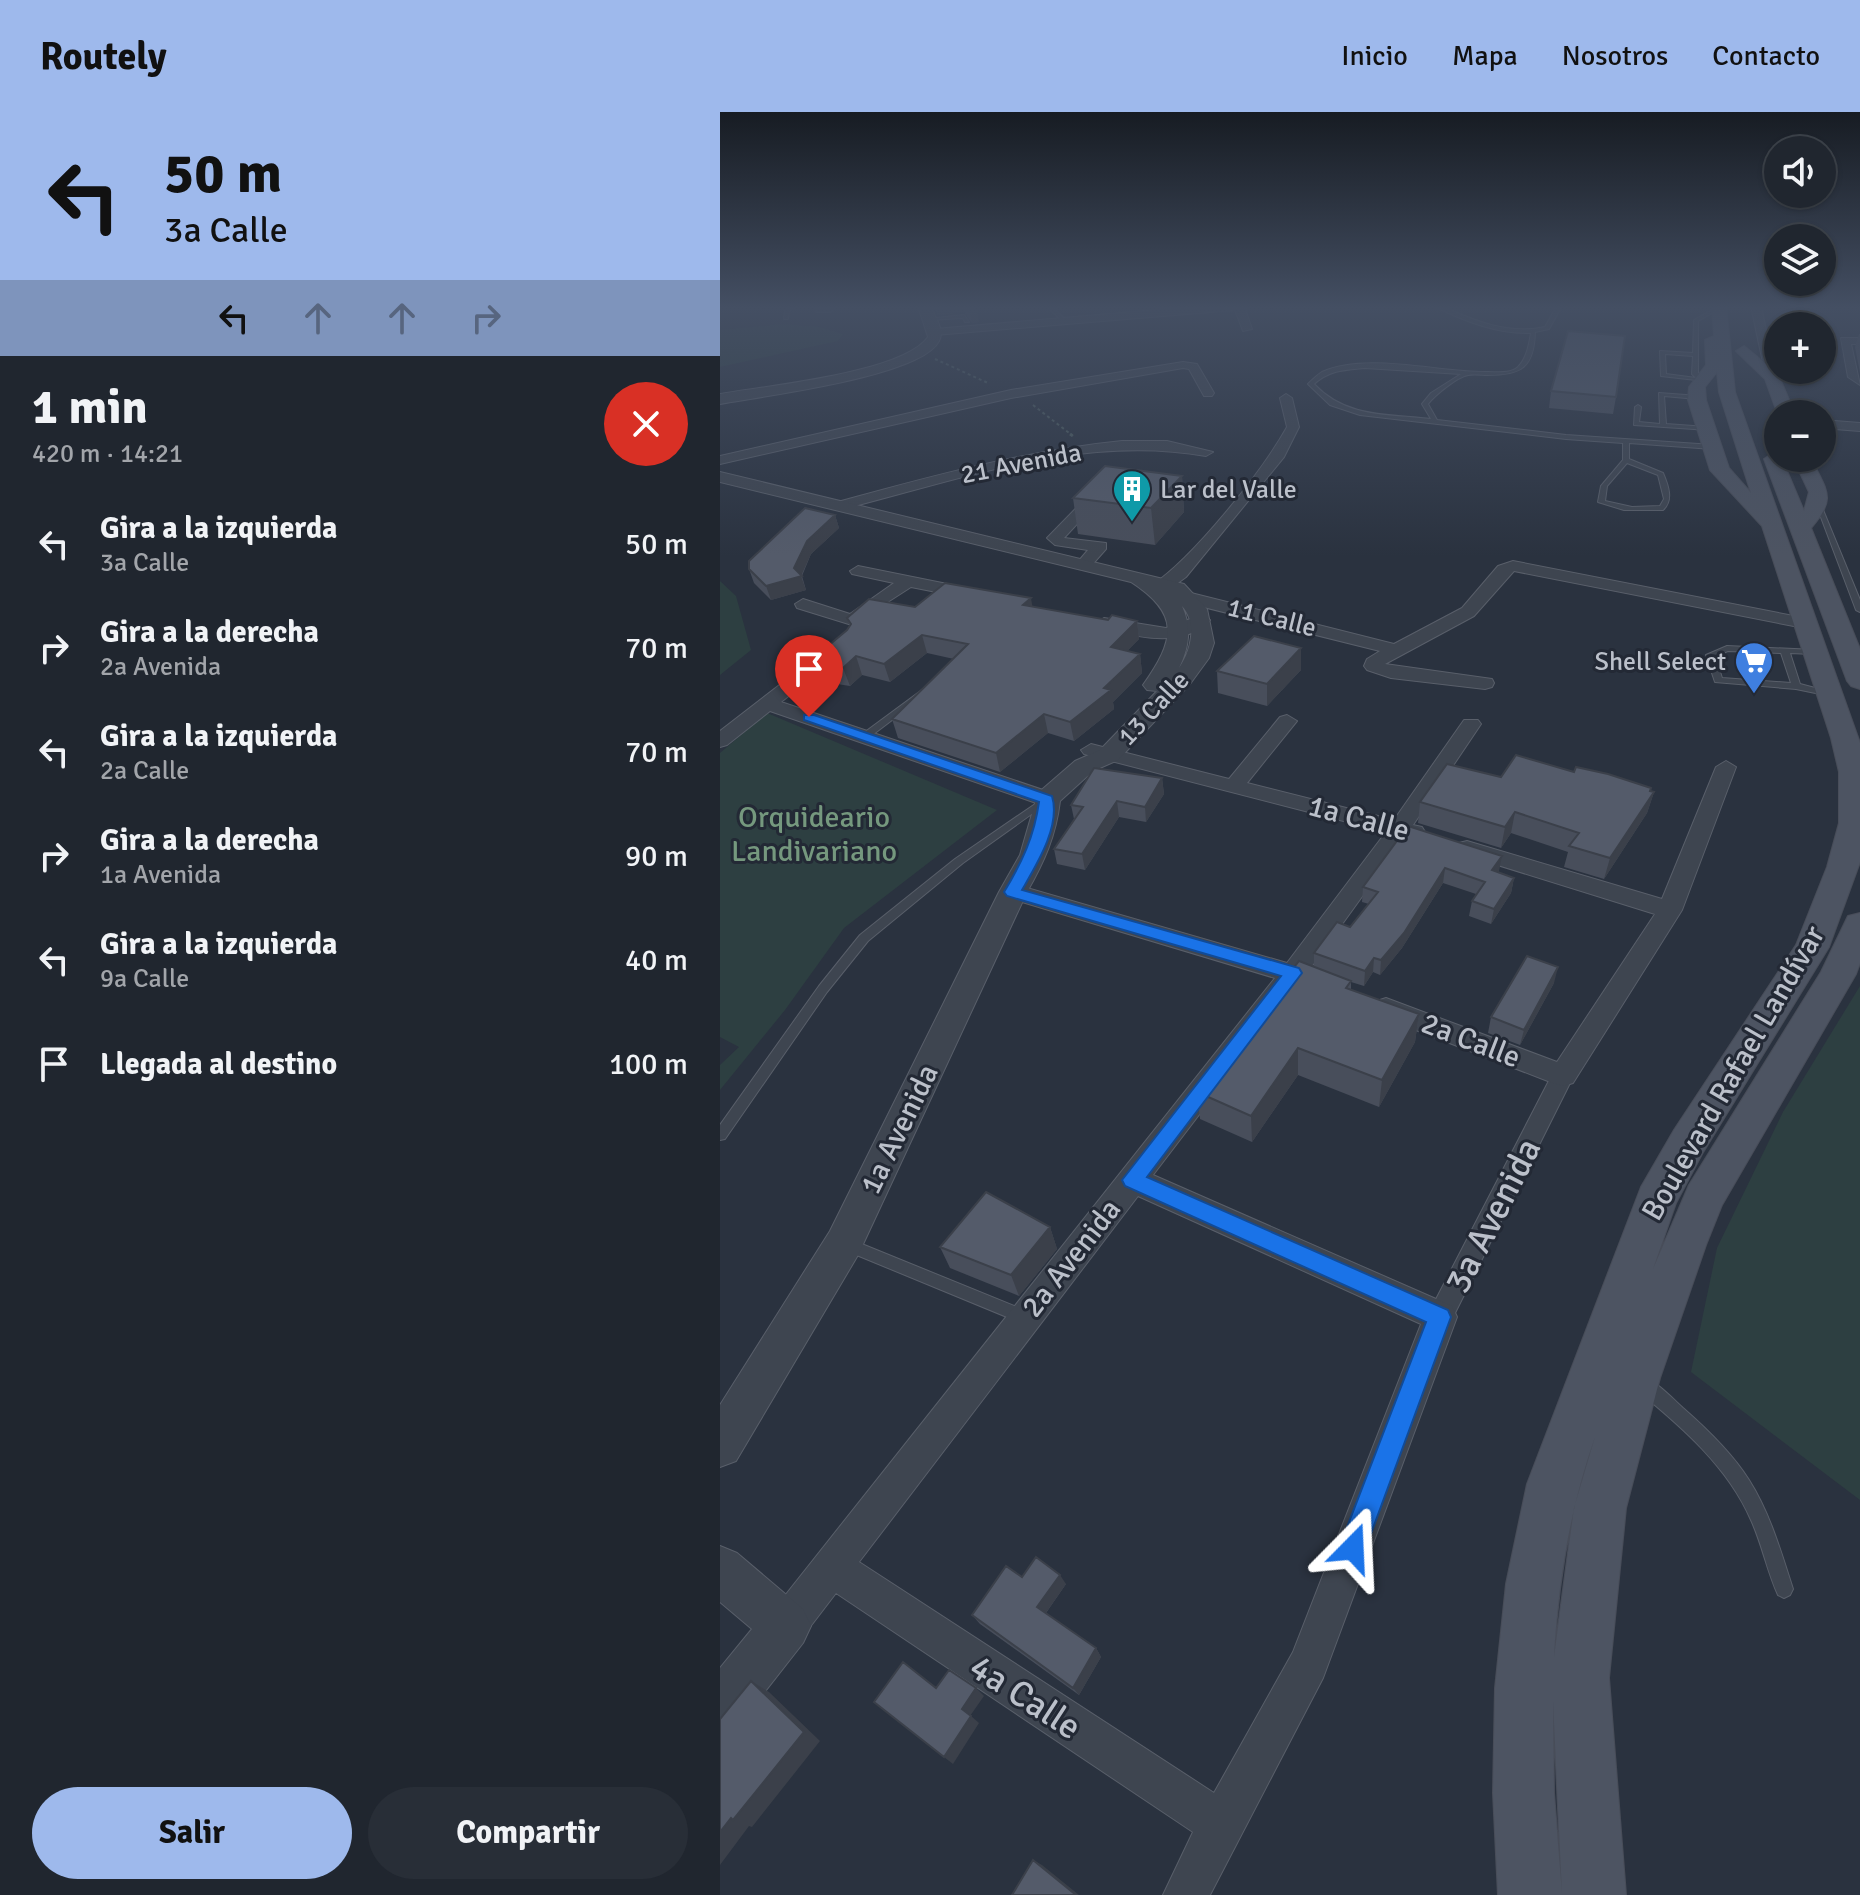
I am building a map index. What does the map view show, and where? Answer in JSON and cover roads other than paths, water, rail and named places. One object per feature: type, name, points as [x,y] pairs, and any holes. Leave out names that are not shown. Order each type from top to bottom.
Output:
[{"type":"main road","points":[[1700,389],[1710,438],[1764,470]]},
{"type":"main road","name":"Boulevard Rafael Landívar","points":[[1530,1895],[1523,1772],[1527,1648],[1542,1523],[1591,1372],[1650,1213],[1688,1142],[1812,947],[1843,867],[1854,823],[1853,772],[1815,664],[1785,526],[1756,468],[1727,389]]},
{"type":"main road","points":[[1772,472],[1799,479],[1802,472]]},
{"type":"main road","points":[[1785,526],[1818,505],[1817,482],[1810,472]]},
{"type":"main road","name":"Boulevard Rafael Landívar","points":[[1785,526],[1815,664]]},
{"type":"main road","name":"Boulevard Rafael Landívar","points":[[1594,1895],[1580,1678],[1600,1508],[1636,1378],[1704,1198],[1838,974],[1860,924]]},
{"type":"street","points":[[720,399],[770,389]]},
{"type":"street","points":[[720,460],[1039,389]]},
{"type":"street","points":[[1206,389],[1208,393]]},
{"type":"street","points":[[1153,584],[1180,574],[1279,454],[1293,427],[1286,398]]},
{"type":"street","points":[[1836,426],[1860,430]]},
{"type":"street","points":[[1836,431],[1860,430]]},
{"type":"street","name":"21 Avenida","points":[[839,506],[993,466],[1091,450],[1183,445],[1206,452]]},
{"type":"street","points":[[720,477],[1085,563],[1153,584],[1177,588],[1197,609],[1201,620],[1178,633],[1150,633],[1090,620]]},
{"type":"street","points":[[1085,563],[1100,546],[1060,542],[1055,538],[1095,497]]},
{"type":"street","points":[[1485,683],[1391,672],[1373,666],[1373,663],[1468,612],[1504,569],[1513,566],[1815,664]]},
{"type":"street","points":[[858,571],[985,597]]},
{"type":"street","points":[[803,604],[852,620],[909,580]]},
{"type":"street","name":"13 Calle","points":[[1095,757],[1173,662],[1178,633],[1172,607],[1153,584]]},
{"type":"street","name":"11 Calle","points":[[1184,596],[1396,650]]},
{"type":"street","name":"13 Calle","points":[[1047,799],[1182,679],[1198,658],[1203,643],[1201,620]]},
{"type":"street","points":[[720,741],[758,710],[770,705],[845,642]]},
{"type":"street","points":[[770,705],[1047,799]]},
{"type":"street","points":[[1234,786],[1287,721]]},
{"type":"street","name":"2a Avenida","points":[[720,1708],[1293,973],[1400,828],[1471,724]]},
{"type":"street","name":"1a Calle","points":[[1095,757],[1234,786],[1400,828],[1670,910]]},
{"type":"street","name":"3a Avenida","points":[[1186,1895],[1221,1824],[1309,1664],[1440,1317],[1563,1075],[1670,910],[1726,767]]},
{"type":"street","name":"1a Avenida","points":[[720,1445],[844,1243],[1013,892],[1034,855],[1043,829],[1047,799]]},
{"type":"street","points":[[1013,892],[1293,973],[1336,989]]},
{"type":"street","name":"2a Calle","points":[[1364,1000],[1563,1075]]},
{"type":"street","points":[[1133,1180],[1440,1317]]},
{"type":"street","name":"4a Calle","points":[[832,1567],[1221,1824]]},
{"type":"street","points":[[720,1570],[786,1626]]},
{"type":"lane","points":[[1314,389],[1320,398],[1340,408],[1435,422],[1626,442],[1710,438]]},
{"type":"lane","points":[[1435,422],[1425,404],[1441,389]]},
{"type":"lane","points":[[1663,426],[1661,394],[1698,389]]},
{"type":"lane","points":[[1638,407],[1636,424],[1663,426],[1710,438]]},
{"type":"lane","points":[[1626,442],[1626,460],[1604,486],[1601,502],[1614,508],[1663,508],[1667,499],[1661,474],[1626,460]]},
{"type":"lane","points":[[1818,505],[1860,610]]},
{"type":"lane","points":[[1727,648],[1815,664],[1718,680],[1710,655],[1727,648]]},
{"type":"lane","points":[[864,737],[935,683]]},
{"type":"lane","points":[[720,1135],[823,989],[864,938],[959,861],[1047,799]]},
{"type":"lane","points":[[844,1243],[1024,1317]]},
{"type":"lane","points":[[1636,1378],[1679,1414],[1742,1485],[1766,1532],[1784,1589]]},
{"type":"place","name":"Lar del Valle","points":[[1132,523]]},
{"type":"place","name":"Shell Select","points":[[1754,695]]},
{"type":"park label","name":"Orquideario Landivariano","points":[[814,834]]}]
